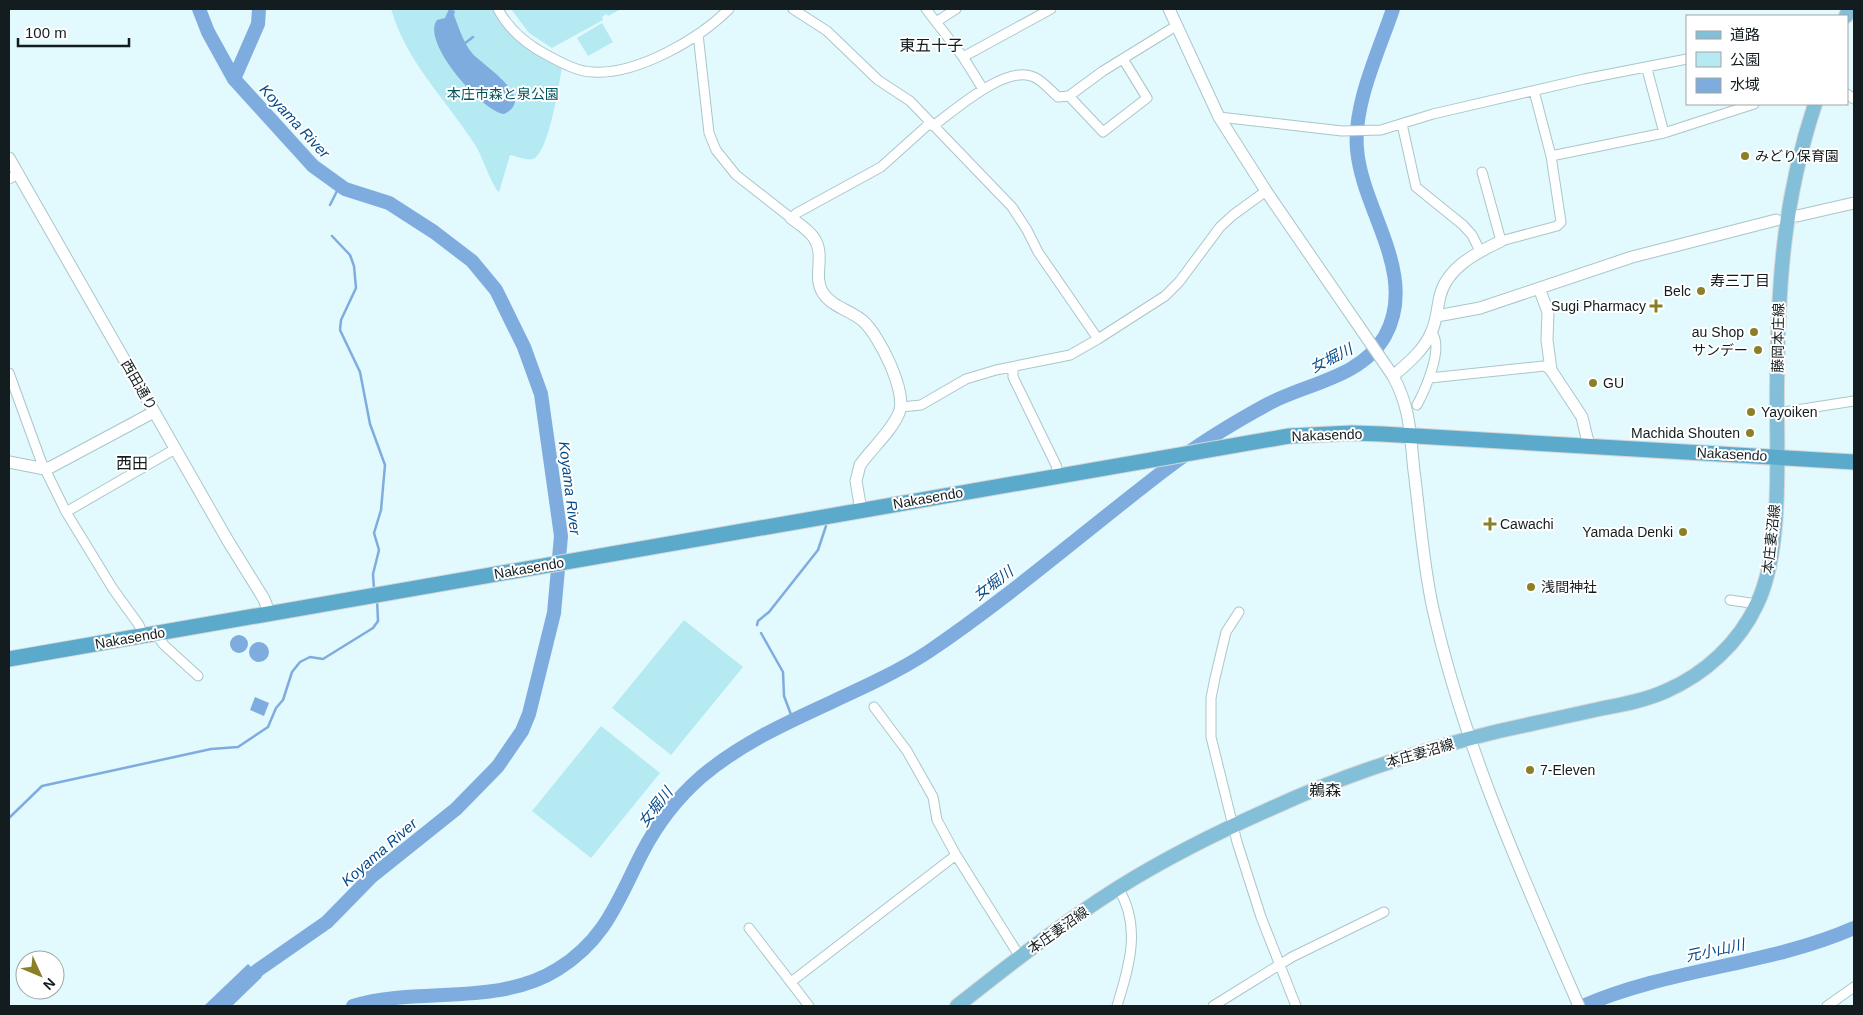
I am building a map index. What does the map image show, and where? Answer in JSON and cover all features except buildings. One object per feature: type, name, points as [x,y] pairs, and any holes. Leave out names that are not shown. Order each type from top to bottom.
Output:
[{"type":"highway","name":"Nakasendo","points":[[9,659],[1282,437],[1352,433],[1854,462]]},
{"type":"main road","name":"藤岡本庄線","points":[[1776,457],[1778,297],[1785,226],[1791,194],[1815,105]]},
{"type":"main road","name":"本庄妻沼線","points":[[956,1006],[1020,957],[1118,888],[1272,807],[1369,768],[1496,732],[1629,703],[1666,691],[1690,679],[1715,661],[1736,638],[1757,604],[1770,570],[1775,523],[1776,457]]},
{"type":"street","points":[[498,9],[513,30],[529,44],[550,57],[591,72],[609,72],[677,48],[698,34],[728,9]]},
{"type":"street","points":[[793,9],[826,32],[878,80],[910,101],[1012,207],[1038,252],[1098,339]]},
{"type":"street","points":[[926,9],[963,57],[983,89]]},
{"type":"street","points":[[936,22],[956,9]]},
{"type":"street","points":[[963,57],[1050,9]]},
{"type":"street","points":[[1169,9],[1219,117],[1266,191],[1393,376],[1407,407],[1412,436],[1426,571],[1448,669],[1469,740],[1511,853],[1579,1006]]},
{"type":"street","points":[[791,218],[881,167],[932,124],[983,89],[1022,74],[1036,77],[1058,97],[1069,96],[1176,26]]},
{"type":"street","points":[[698,34],[709,133],[716,150],[736,175],[812,235],[821,257],[819,283],[826,297],[861,320],[877,339],[901,396],[897,417],[860,464],[856,473],[862,510]]},
{"type":"street","points":[[1069,96],[1103,132],[1147,98],[1123,59]]},
{"type":"street","points":[[1219,117],[1342,131],[1382,130],[1433,114],[1584,79],[1647,69],[1686,59]]},
{"type":"street","points":[[1647,69],[1664,133]]},
{"type":"street","points":[[1393,376],[1421,348],[1432,333],[1440,294],[1446,283],[1463,263],[1480,251],[1502,241],[1557,226],[1561,222],[1551,156],[1534,91]]},
{"type":"street","points":[[1551,156],[1664,133],[1751,105]]},
{"type":"street","points":[[1402,124],[1416,187],[1420,193],[1463,225],[1472,235],[1480,251]]},
{"type":"street","name":"西田通り","points":[[9,158],[13,177],[176,449],[270,612]]},
{"type":"street","points":[[1482,172],[1502,241]]},
{"type":"street","points":[[900,407],[921,405],[966,379],[1070,355],[1098,339],[1165,296],[1179,282],[1232,215],[1266,191]]},
{"type":"street","points":[[1797,216],[1854,203]]},
{"type":"street","points":[[1437,316],[1480,308],[1632,257],[1776,220]]},
{"type":"street","points":[[1540,288],[1548,312],[1547,340],[1551,370],[1582,417],[1589,446]]},
{"type":"street","points":[[1417,405],[1430,378],[1435,341],[1432,333]]},
{"type":"street","points":[[1430,378],[1544,366],[1551,370]]},
{"type":"street","points":[[1013,367],[1013,377],[1056,465],[1059,476]]},
{"type":"street","points":[[9,373],[45,469],[66,512],[113,589],[139,625],[198,676]]},
{"type":"street","points":[[1776,413],[1854,402]]},
{"type":"street","points":[[9,462],[45,469],[58,464],[154,412]]},
{"type":"street","points":[[66,512],[176,449]]},
{"type":"street","points":[[1730,600],[1757,604]]},
{"type":"street","points":[[1238,612],[1226,632],[1211,698],[1211,737],[1234,826],[1236,842],[1261,917],[1296,1006]]},
{"type":"street","points":[[874,707],[907,752],[933,797],[938,820],[956,855],[1020,957]]},
{"type":"street","points":[[791,982],[956,855]]},
{"type":"street","points":[[1117,1006],[1132,945],[1128,904],[1118,888]]},
{"type":"street","points":[[1213,1006],[1281,964],[1384,912]]},
{"type":"street","points":[[749,928],[809,1006]]},
{"type":"street","points":[[1828,1006],[1854,987]]},
{"type":"green space","name":"本庄市森と泉公園","points":[[391,9],[494,9],[503,23],[562,67],[556,102],[548,132],[539,154],[533,159],[510,155],[499,192],[477,148],[429,82],[407,47]]},
{"type":"green space","points":[[511,9],[621,9],[608,16],[606,14],[602,17],[603,20],[552,48],[529,33]]},
{"type":"green space","points":[[602,23],[613,42],[588,56],[577,38]]},
{"type":"green space","points":[[684,620],[743,667],[671,755],[612,708]]},
{"type":"green space","points":[[601,726],[660,773],[591,858],[532,811]]},
{"type":"water","points":[[449,9],[455,11],[454,15],[462,35],[472,53],[495,73],[511,91],[515,99],[513,107],[504,114],[482,102],[469,89],[445,59],[437,44],[434,30],[437,20],[445,18]]},
{"type":"water","points":[[239,635],[245,638],[248,644],[245,650],[239,653],[233,650],[230,644],[233,638]]},
{"type":"water","points":[[259,642],[266,645],[269,652],[266,659],[259,662],[252,659],[249,652],[252,645]]},
{"type":"water","points":[[255,697],[269,703],[264,716],[250,710]]},
{"type":"water","points":[[248,964],[262,977],[232,1006],[204,1006]]},
{"type":"waterway","name":"Koyama River","points":[[199,9],[208,32],[234,79],[313,166],[345,189],[389,203],[434,232],[472,261],[496,290],[524,347],[541,394],[561,536],[554,613],[529,714],[522,731],[498,766],[456,809],[371,877],[327,922],[258,970],[219,1006]]},
{"type":"waterway","name":"Koyama River","points":[[234,79],[258,24],[259,9]]},
{"type":"waterway","name":"女堀川","points":[[353,1006],[378,1000],[404,997],[484,992],[510,988],[535,981],[558,969],[588,945],[599,932],[618,902],[648,842],[668,812],[692,785],[727,757],[783,725],[900,669],[928,652],[989,608],[1190,451],[1268,404],[1348,370],[1375,350],[1385,336],[1394,313],[1396,289],[1386,242],[1361,172],[1357,149],[1357,132],[1359,114],[1368,78],[1393,9]]},
{"type":"waterway","points":[[464,44],[473,37]]},
{"type":"waterway","points":[[330,205],[340,185]]},
{"type":"waterway","points":[[332,236],[350,255],[354,266],[356,288],[341,320],[340,330],[360,372],[370,424],[385,465],[381,510],[374,533],[379,550],[373,574],[374,589]]},
{"type":"waterway","points":[[757,625],[758,621],[769,612],[818,550],[826,526]]},
{"type":"waterway","points":[[9,818],[42,786],[211,749],[238,747],[268,727],[276,708],[283,700],[292,672],[300,662],[310,657],[323,659],[373,628],[378,621],[377,599]]},
{"type":"waterway","points":[[761,633],[783,672],[784,696],[793,720]]},
{"type":"waterway","name":"元小山川","points":[[1583,1006],[1616,993],[1650,983],[1787,951],[1821,941],[1854,928]]},
{"type":"place","name":"みどり保育園","points":[[1745,156]]},
{"type":"place","name":"Belc","points":[[1701,291]]},
{"type":"place","name":"Sugi Pharmacy","points":[[1656,306]]},
{"type":"place","name":"au Shop","points":[[1754,332]]},
{"type":"place","name":"サンデー","points":[[1758,350]]},
{"type":"place","name":"GU","points":[[1593,383]]},
{"type":"place","name":"Yayoiken","points":[[1751,412]]},
{"type":"place","name":"Machida Shouten","points":[[1750,433]]},
{"type":"place","name":"Cawachi","points":[[1490,524]]},
{"type":"place","name":"Yamada Denki","points":[[1683,532]]},
{"type":"place","name":"浅間神社","points":[[1531,587]]},
{"type":"place","name":"7-Eleven","points":[[1530,770]]},
{"type":"district","name":"東五十子","points":[[931,45]]},
{"type":"district","name":"寿三丁目","points":[[1740,280]]},
{"type":"district","name":"西田","points":[[132,463]]},
{"type":"district","name":"鵜森","points":[[1325,790]]}]
